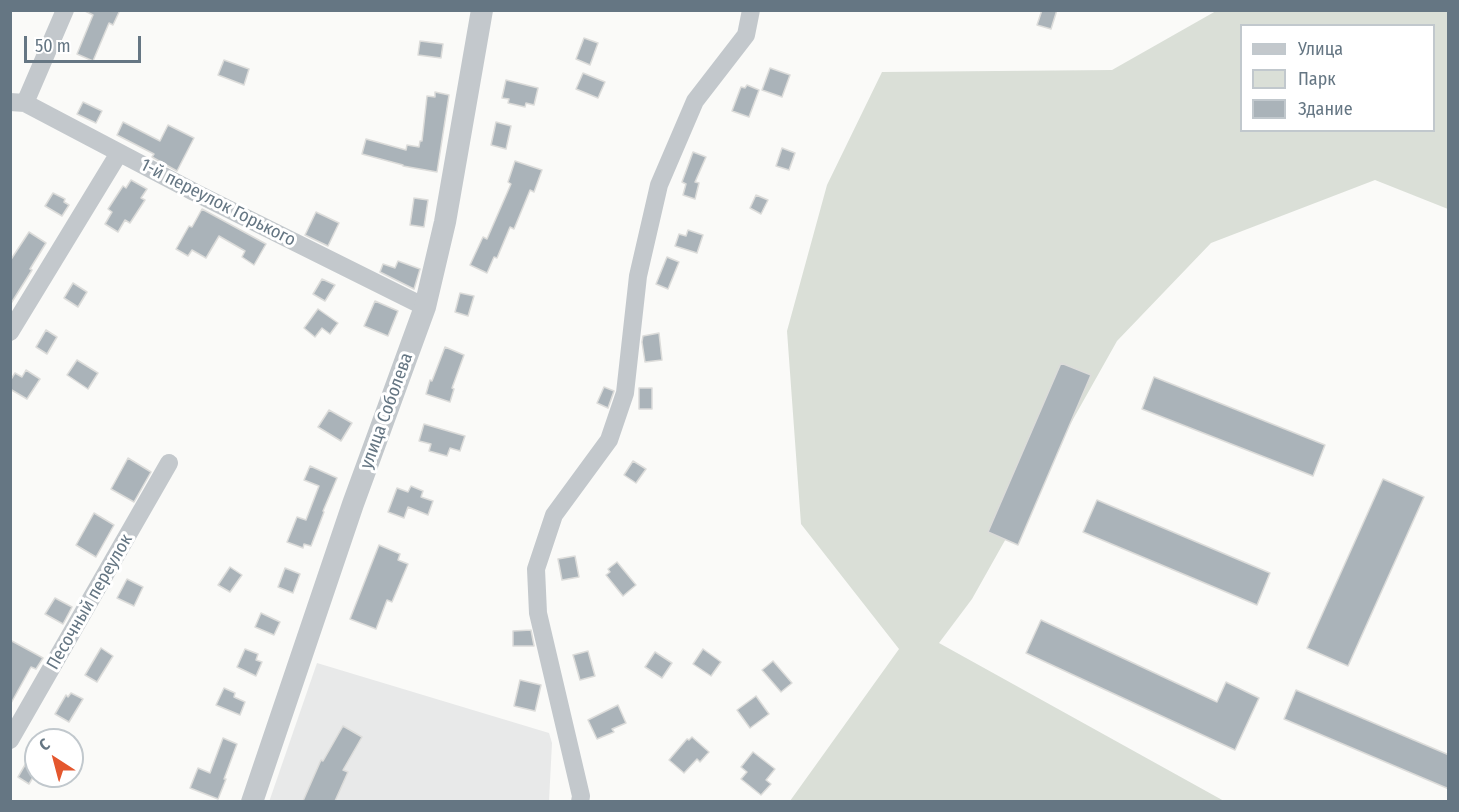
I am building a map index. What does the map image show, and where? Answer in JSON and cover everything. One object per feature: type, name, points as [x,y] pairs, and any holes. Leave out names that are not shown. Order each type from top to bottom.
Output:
[{"type":"street","points":[[18,102],[65,10]]},
{"type":"street","name":"улица Соболева","points":[[252,801],[353,504],[425,307],[445,222],[482,10]]},
{"type":"street","points":[[580,801],[581,796],[538,613],[536,569],[554,515],[609,440],[625,393],[638,276],[660,185],[695,101],[746,35],[751,10]]},
{"type":"street","name":"1-й переулок Горького","points":[[18,102],[425,307]]},
{"type":"street","points":[[10,332],[119,153]]},
{"type":"street","name":"Песочный переулок","points":[[10,740],[169,463]]},
{"type":"shaded area","points":[[317,663],[549,733],[552,743],[549,801],[269,802]]},
{"type":"green space","points":[[1216,11],[1448,11],[1448,209],[1375,180],[1211,243],[1117,341],[972,599],[939,643],[1224,801],[790,801],[899,649],[801,524],[787,331],[827,185],[882,72],[1112,70]]},
{"type":"building","points":[[83,10],[120,10],[113,25],[109,23],[93,61],[77,54],[93,15]]},
{"type":"building","points":[[1042,10],[1057,10],[1051,29],[1037,25]]},
{"type":"building","points":[[584,38],[598,43],[590,65],[576,59]]},
{"type":"building","points":[[420,41],[443,44],[441,58],[418,55]]},
{"type":"building","points":[[224,60],[249,69],[244,85],[218,75]]},
{"type":"building","points":[[770,68],[790,75],[782,97],[762,90]]},
{"type":"building","points":[[583,73],[605,82],[598,98],[576,89]]},
{"type":"building","points":[[506,80],[538,88],[534,105],[526,103],[525,107],[508,103],[509,99],[502,98]]},
{"type":"building","points":[[747,85],[759,90],[749,117],[732,111],[741,87],[745,88]]},
{"type":"building","points":[[435,92],[449,95],[437,172],[403,166],[362,154],[366,139],[406,150],[407,145],[419,147],[422,141],[427,96],[435,97]]},
{"type":"building","points":[[83,102],[102,111],[96,123],[77,114]]},
{"type":"building","points":[[123,122],[160,141],[168,125],[194,138],[177,171],[152,157],[154,154],[117,135]]},
{"type":"building","points":[[496,122],[511,126],[506,149],[491,145]]},
{"type":"building","points":[[782,148],[795,153],[789,170],[776,166]]},
{"type":"building","points":[[693,152],[706,157],[695,182],[699,183],[695,199],[683,195],[686,184],[682,182]]},
{"type":"building","points":[[515,161],[542,170],[534,192],[530,190],[514,229],[510,227],[497,258],[494,257],[487,273],[470,265],[483,237],[487,239],[511,184],[508,182]]},
{"type":"building","points":[[131,180],[147,189],[141,198],[145,200],[130,223],[125,220],[118,232],[105,224],[112,212],[108,209],[123,186],[126,188]]},
{"type":"building","points":[[53,193],[65,199],[64,202],[69,205],[62,216],[45,206]]},
{"type":"building","points":[[756,195],[768,200],[761,214],[750,208]]},
{"type":"building","points":[[414,198],[428,200],[424,227],[410,225]]},
{"type":"building","points":[[202,209],[266,244],[254,265],[242,257],[245,251],[219,236],[206,258],[192,250],[188,256],[176,249]]},
{"type":"building","points":[[316,212],[339,223],[328,246],[305,235]]},
{"type":"building","points":[[688,230],[703,235],[697,253],[675,246],[679,234],[686,236]]},
{"type":"building","points":[[29,232],[46,243],[10,305],[10,261]]},
{"type":"building","points":[[667,257],[679,262],[668,289],[656,284]]},
{"type":"building","points":[[398,261],[420,269],[414,289],[380,272],[383,264],[395,268]]},
{"type":"building","points":[[322,279],[335,285],[325,301],[313,294]]},
{"type":"building","points":[[73,283],[87,292],[78,307],[64,298]]},
{"type":"building","points":[[460,293],[474,296],[468,316],[455,312]]},
{"type":"building","points":[[375,301],[398,311],[388,336],[364,326]]},
{"type":"building","points":[[318,309],[338,323],[330,334],[322,328],[315,337],[304,328]]},
{"type":"building","points":[[46,330],[57,337],[47,354],[36,347]]},
{"type":"building","points":[[659,333],[662,360],[645,362],[643,336]]},
{"type":"building","points":[[445,347],[464,355],[452,388],[454,389],[450,402],[426,394]]},
{"type":"building","points":[[77,360],[98,373],[88,389],[67,375]]},
{"type":"building","points":[[1061,363],[1091,375],[1018,545],[988,532]]},
{"type":"building","points":[[26,370],[40,379],[27,399],[10,389],[10,381],[15,373],[22,377]]},
{"type":"building","points":[[1154,377],[1325,445],[1313,476],[1142,409]]},
{"type":"building","points":[[604,387],[614,391],[608,408],[597,403]]},
{"type":"building","points":[[639,388],[652,388],[652,409],[639,409]]},
{"type":"building","points":[[329,410],[352,423],[341,441],[318,427]]},
{"type":"building","points":[[424,424],[465,436],[460,451],[450,448],[447,456],[429,451],[431,444],[419,441]]},
{"type":"building","points":[[128,458],[151,472],[134,502],[111,489]]},
{"type":"building","points":[[633,461],[646,469],[636,483],[624,475]]},
{"type":"building","points":[[310,466],[337,478],[311,546],[304,544],[303,548],[287,542],[297,517],[306,520],[319,486],[304,480]]},
{"type":"building","points":[[1383,479],[1424,497],[1348,666],[1307,648]]},
{"type":"building","points":[[411,486],[423,491],[421,497],[433,501],[428,515],[408,507],[404,518],[388,512],[397,488],[408,492]]},
{"type":"building","points":[[1097,500],[1270,573],[1257,605],[1083,532]]},
{"type":"building","points":[[94,513],[114,525],[96,557],[76,545]]},
{"type":"building","points":[[379,545],[400,554],[398,560],[408,564],[392,602],[387,600],[376,629],[350,619]]},
{"type":"building","points":[[575,556],[579,577],[562,580],[558,559]]},
{"type":"building","points":[[617,562],[636,585],[623,596],[606,575],[610,572],[608,569]]},
{"type":"building","points":[[230,567],[242,575],[230,592],[218,585]]},
{"type":"building","points":[[285,568],[300,574],[293,593],[278,587]]},
{"type":"building","points":[[127,579],[143,587],[134,606],[117,598]]},
{"type":"building","points":[[55,598],[72,607],[63,624],[45,614]]},
{"type":"building","points":[[261,613],[280,622],[274,635],[255,627]]},
{"type":"building","points":[[1041,620],[1217,702],[1226,682],[1259,698],[1235,750],[1026,653]]},
{"type":"building","points":[[531,630],[534,646],[513,646],[513,631]]},
{"type":"building","points":[[10,640],[43,658],[36,669],[31,667],[10,705]]},
{"type":"building","points":[[101,648],[113,656],[97,682],[85,675]]},
{"type":"building","points":[[245,649],[258,654],[256,660],[262,662],[256,676],[237,667]]},
{"type":"building","points":[[703,649],[721,662],[711,676],[693,664]]},
{"type":"building","points":[[588,651],[595,676],[580,680],[573,655]]},
{"type":"building","points":[[655,652],[672,663],[662,678],[645,667]]},
{"type":"building","points":[[773,661],[792,683],[781,692],[762,670]]},
{"type":"building","points":[[520,680],[541,685],[535,711],[514,706]]},
{"type":"building","points":[[224,688],[235,693],[234,697],[245,702],[240,715],[216,705]]},
{"type":"building","points":[[1296,690],[1449,755],[1449,789],[1284,719]]},
{"type":"building","points":[[71,693],[83,699],[69,722],[55,714],[66,695],[68,697]]},
{"type":"building","points":[[756,696],[769,714],[750,728],[737,710]]},
{"type":"building","points":[[618,705],[626,723],[612,729],[614,732],[597,739],[588,720]]},
{"type":"building","points":[[343,726],[362,737],[343,770],[348,772],[335,801],[303,801],[321,760],[323,761]]},
{"type":"building","points":[[692,737],[709,752],[700,762],[697,759],[684,773],[669,760],[687,739]]},
{"type":"building","points":[[223,738],[237,744],[218,799],[190,788],[198,768],[210,773]]},
{"type":"building","points":[[753,752],[775,769],[766,780],[771,784],[761,795],[741,779],[747,772],[741,767]]},
{"type":"building","points":[[24,767],[24,781],[18,777]]}]
